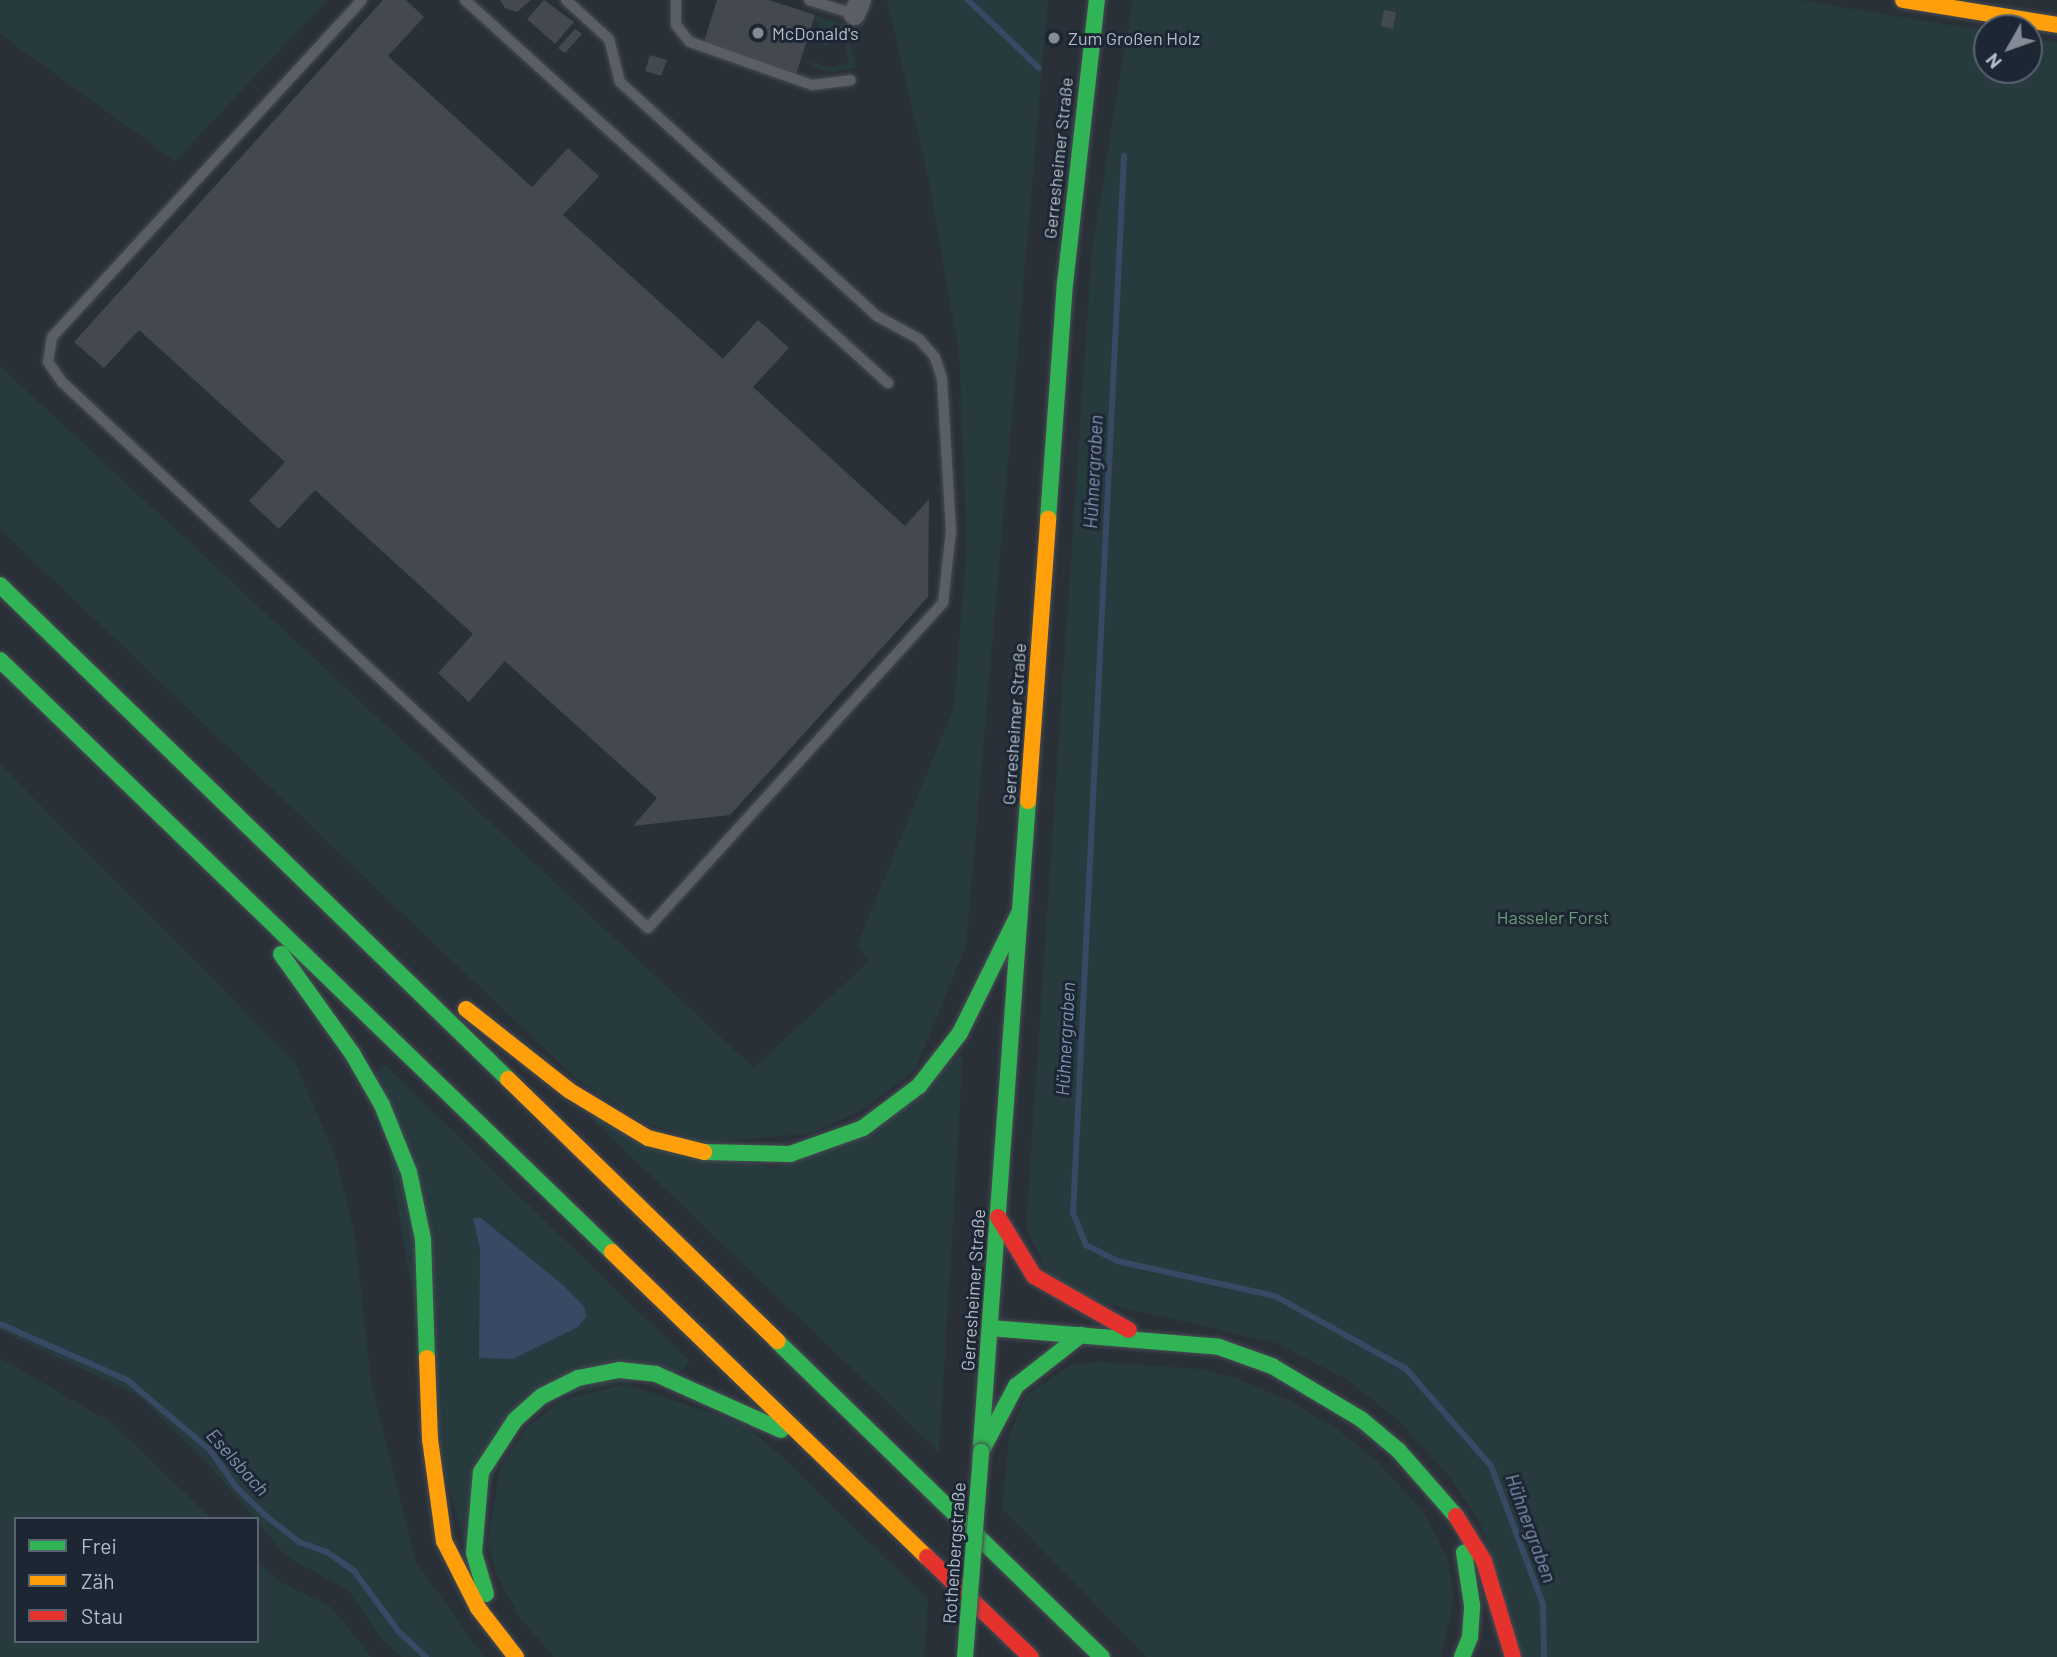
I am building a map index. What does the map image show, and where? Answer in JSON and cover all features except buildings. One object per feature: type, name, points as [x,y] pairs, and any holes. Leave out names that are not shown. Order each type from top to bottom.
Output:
[{"type":"main road","name":"Gerresheimer Straße","points":[[981,1452],[1071,215],[1097,0]]},
{"type":"main road","points":[[1903,0],[2057,25]]},
{"type":"main road","points":[[0,585],[1102,1657]]},
{"type":"main road","points":[[0,660],[1031,1657]]},
{"type":"main road","points":[[225,875],[352,1054],[382,1105],[409,1172],[423,1239],[430,1438],[444,1541],[460,1578],[516,1657]]},
{"type":"main road","points":[[309,887],[570,1091],[648,1138],[717,1155],[790,1153],[863,1128],[919,1086],[960,1033],[1020,911]]},
{"type":"main road","points":[[998,1217],[1027,1265],[1050,1289],[1150,1339]]},
{"type":"main road","points":[[990,1328],[1150,1339],[1219,1347],[1311,1387],[1360,1419],[1399,1451],[1450,1507],[1485,1561],[1513,1657]]},
{"type":"main road","points":[[981,1452],[1016,1386],[1082,1335]]},
{"type":"main road","points":[[503,1642],[474,1553],[474,1510],[481,1472],[497,1443],[542,1396],[578,1378],[619,1370],[656,1374],[705,1392],[814,1447]]},
{"type":"main road","name":"Rothenbergstraße","points":[[965,1657],[981,1452]]},
{"type":"main road","points":[[1450,1507],[1469,1569],[1472,1605],[1462,1657]]},
{"type":"lane","points":[[362,0],[52,337],[48,362],[62,382],[648,928],[943,603],[951,531],[942,379],[935,357],[919,339],[877,316],[620,82],[609,39],[566,0]]},
{"type":"lane","points":[[465,0],[888,383]]},
{"type":"lane","points":[[676,0],[676,25],[697,46],[812,85],[851,80]]},
{"type":"lane","points":[[809,0],[857,7]]},
{"type":"green space","points":[[0,0],[327,0],[175,161],[0,34]]},
{"type":"green space","points":[[887,0],[1048,0],[966,946],[915,1070],[864,1109],[813,1133],[705,1143],[640,1121],[574,1077],[0,529],[0,366],[754,1068],[869,961],[857,946],[954,707],[967,546],[959,353],[929,181]]},
{"type":"green space","name":"Hasseler Forst","points":[[1133,0],[1800,0],[1973,29],[1973,84],[2043,84],[2043,40],[2057,43],[2057,1657],[1521,1657],[1481,1525],[1452,1479],[1397,1419],[1346,1379],[1276,1343],[1103,1303],[1052,1281],[1026,1228],[1092,248]]},
{"type":"green space","points":[[815,15],[845,24],[856,67],[832,72],[809,66],[811,62],[829,67],[848,64],[844,35],[832,32],[828,46],[814,42],[820,23],[813,21]]},
{"type":"green space","points":[[0,764],[295,1062],[334,1153],[354,1230],[371,1381],[416,1562],[484,1657],[402,1657],[382,1639],[348,1590],[286,1556],[259,1524],[259,1517],[253,1517],[206,1461],[136,1394],[0,1331]]},
{"type":"green space","points":[[963,1054],[939,1452],[587,1114],[775,1169]]},
{"type":"green space","points":[[385,1065],[689,1361],[683,1371],[520,1404],[467,1552],[437,1446],[376,1073]]},
{"type":"green space","points":[[0,1358],[112,1423],[210,1517],[14,1517],[14,1643],[259,1643],[259,1563],[280,1582],[330,1606],[372,1657],[0,1657]]},
{"type":"green space","points":[[1101,1362],[1200,1369],[1235,1378],[1293,1402],[1338,1430],[1378,1462],[1424,1513],[1447,1558],[1454,1598],[1441,1657],[1147,1657],[1002,1509],[1009,1438],[1025,1396],[1071,1365]]},
{"type":"green space","points":[[626,1384],[744,1424],[781,1456],[928,1600],[924,1657],[554,1657],[521,1619],[498,1578],[487,1544],[501,1465],[526,1428],[561,1400]]},
{"type":"water","points":[[473,1218],[481,1218],[564,1286],[584,1306],[586,1317],[578,1327],[513,1359],[479,1358],[480,1249]]},
{"type":"waterway","name":"Hühnergraben","points":[[968,0],[1039,68]]},
{"type":"waterway","name":"Hühnergraben","points":[[1124,156],[1073,1213],[1086,1245],[1117,1261],[1275,1296],[1406,1369],[1491,1466],[1543,1604],[1544,1657]]},
{"type":"waterway","name":"Eselsbach","points":[[0,1324],[127,1380],[210,1450],[237,1488],[266,1516],[299,1542],[327,1552],[354,1571],[399,1632],[426,1657]]},
{"type":"traffic: fast","points":[[1048,519],[1065,284],[1097,0]]},
{"type":"traffic: fast","points":[[0,585],[508,1079]]},
{"type":"traffic: fast","points":[[0,660],[612,1252]]},
{"type":"traffic: fast","points":[[981,1445],[1028,801]]},
{"type":"traffic: fast","points":[[704,1152],[790,1154],[863,1128],[919,1086],[960,1033],[1020,911]]},
{"type":"traffic: fast","points":[[281,954],[352,1053],[382,1105],[409,1172],[423,1239],[427,1358]]},
{"type":"traffic: fast","points":[[990,1328],[1219,1347],[1272,1366],[1361,1419],[1399,1451],[1456,1516]]},
{"type":"traffic: fast","points":[[981,1452],[1016,1386],[1081,1335]]},
{"type":"traffic: fast","points":[[777,1341],[1102,1657]]},
{"type":"traffic: fast","points":[[486,1594],[474,1553],[481,1472],[515,1420],[542,1396],[578,1378],[619,1370],[656,1374],[781,1430]]},
{"type":"traffic: fast","points":[[965,1657],[981,1452]]},
{"type":"traffic: fast","points":[[1462,1657],[1470,1637],[1472,1605],[1464,1553]]},
{"type":"traffic: slow","points":[[1903,0],[2057,25]]},
{"type":"traffic: slow","points":[[1028,801],[1048,519]]},
{"type":"traffic: slow","points":[[466,1009],[570,1091],[648,1138],[704,1152]]},
{"type":"traffic: slow","points":[[508,1079],[777,1341]]},
{"type":"traffic: slow","points":[[612,1252],[927,1557]]},
{"type":"traffic: slow","points":[[427,1358],[430,1439],[444,1541],[478,1608],[516,1657]]},
{"type":"traffic: jam","points":[[998,1217],[1034,1276],[1129,1330]]},
{"type":"traffic: jam","points":[[1456,1516],[1484,1561],[1513,1657]]},
{"type":"traffic: jam","points":[[927,1557],[1031,1657]]},
{"type":"place","name":"McDonald's","points":[[758,33]]},
{"type":"place","name":"Zum Großen Holz","points":[[1054,38]]}]
